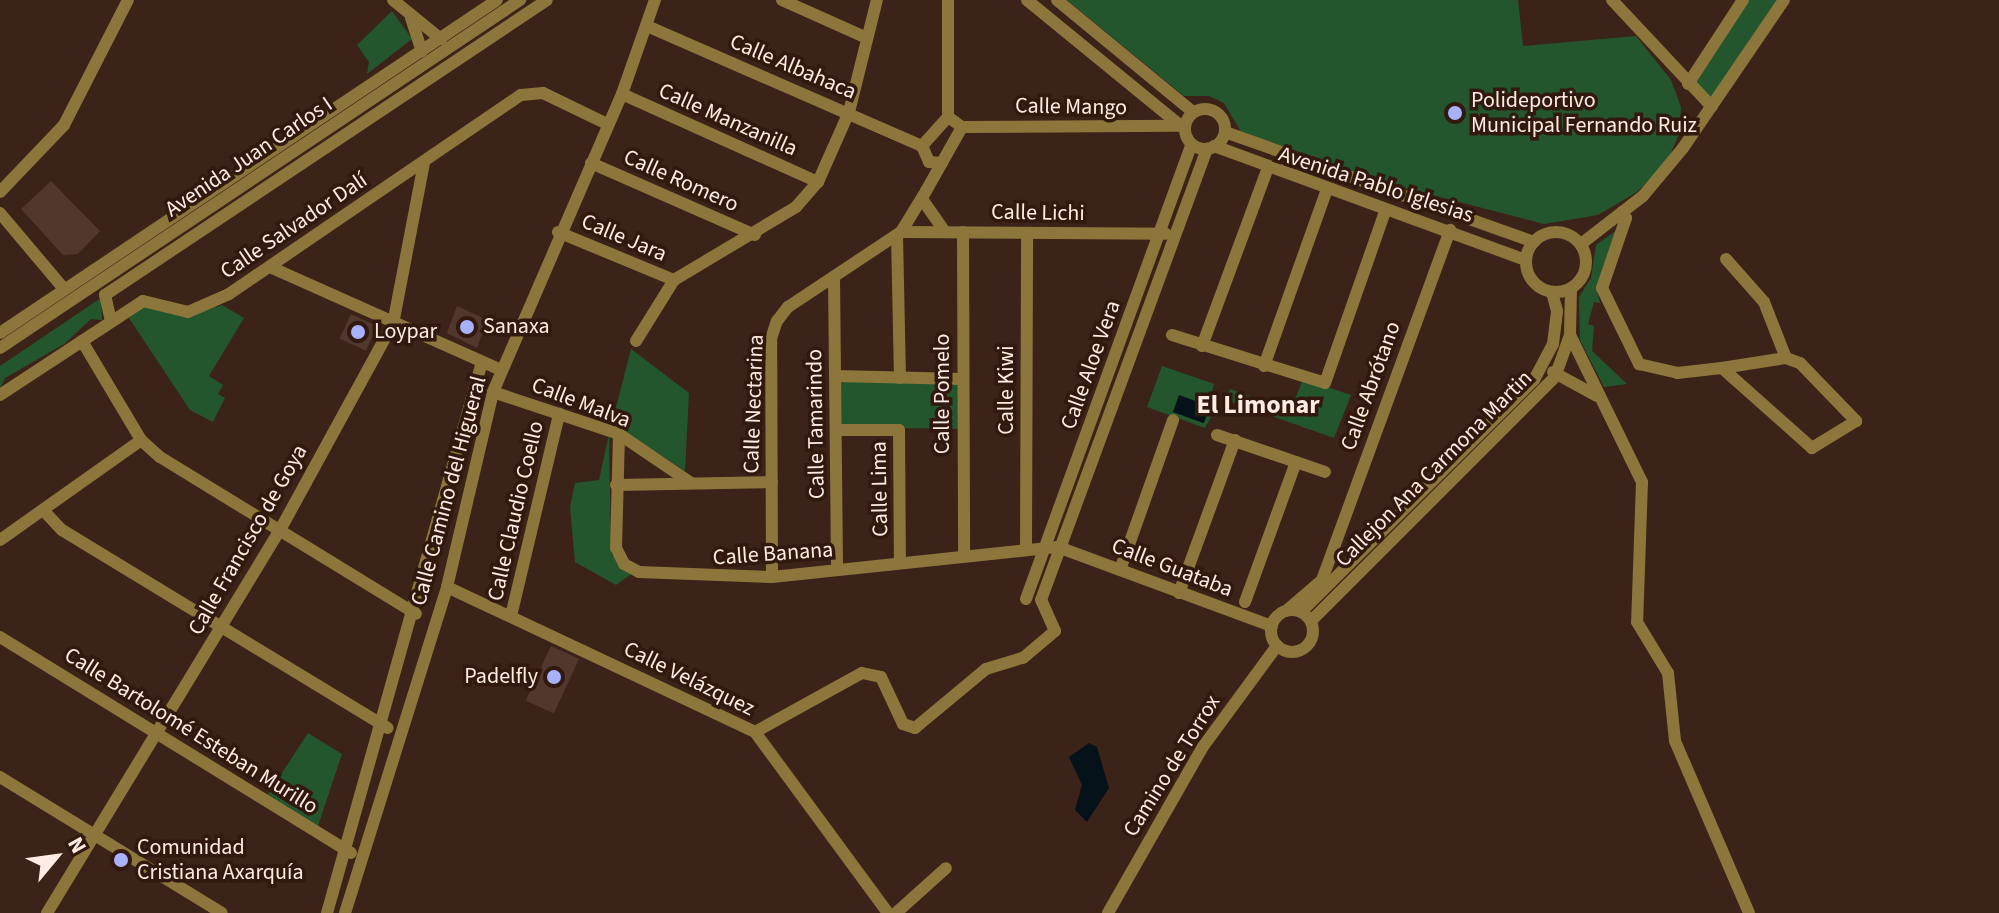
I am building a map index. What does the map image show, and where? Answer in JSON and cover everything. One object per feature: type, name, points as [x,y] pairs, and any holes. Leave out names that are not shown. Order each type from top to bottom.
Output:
[{"type":"street","points":[[0,192],[64,125],[128,0]]},
{"type":"street","points":[[393,0],[441,39]]},
{"type":"street","name":"Avenida Juan Carlos I","points":[[0,333],[497,0]]},
{"type":"street","name":"Avenida Juan Carlos I","points":[[0,348],[520,0]]},
{"type":"street","points":[[111,321],[105,295],[547,0]]},
{"type":"street","name":"Calle Camino del Higueral","points":[[345,913],[398,732],[447,587],[493,392],[558,232],[622,94],[655,0]]},
{"type":"street","points":[[782,0],[867,38]]},
{"type":"street","points":[[636,341],[674,280],[704,258],[755,235],[796,207],[818,182],[849,112],[877,0]]},
{"type":"street","points":[[922,146],[948,117],[948,0]]},
{"type":"street","points":[[1027,0],[1182,127],[1192,144],[1210,148],[1225,132],[1216,112],[1193,112],[1057,0]]},
{"type":"street","points":[[1612,0],[1712,107]]},
{"type":"street","points":[[1688,84],[1743,0]]},
{"type":"street","points":[[1581,244],[1643,196],[1712,107],[1784,0]]},
{"type":"street","points":[[410,15],[422,51]]},
{"type":"street","name":"Calle Albahaca","points":[[647,26],[849,112],[922,146],[929,162],[942,163]]},
{"type":"street","name":"Calle Salvador Dalí","points":[[0,395],[147,299],[196,311],[270,267],[521,95],[543,93],[607,124]]},
{"type":"street","name":"Calle Manzanilla","points":[[622,94],[818,182]]},
{"type":"street","points":[[1142,127],[1154,114],[1153,103]]},
{"type":"street","points":[[1182,127],[1193,112]]},
{"type":"street","points":[[948,117],[962,127]]},
{"type":"street","name":"Calle Mango","points":[[962,127],[1182,127]]},
{"type":"street","name":"Calle Nectarina","points":[[772,577],[771,339],[788,307],[899,234],[962,127]]},
{"type":"street","name":"Avenida Pablo Iglesias","points":[[1225,132],[1534,242]]},
{"type":"street","name":"Calle Aloe Vera","points":[[755,732],[862,673],[881,677],[903,724],[915,728],[986,669],[1023,658],[1055,631],[1041,600],[1052,547],[1192,144]]},
{"type":"street","name":"Avenida Pablo Iglesias","points":[[1210,148],[1450,230],[1526,260]]},
{"type":"street","name":"Calle Aloe Vera","points":[[1026,599],[1052,547],[1210,148]]},
{"type":"street","name":"Calle Francisco de Goya","points":[[47,913],[280,530],[393,324],[424,163]]},
{"type":"street","name":"Calle Romero","points":[[591,163],[755,235]]},
{"type":"street","points":[[1202,346],[1267,170]]},
{"type":"street","points":[[1264,366],[1327,189]]},
{"type":"street","points":[[922,199],[945,232]]},
{"type":"street","points":[[1172,335],[1325,383],[1386,209]]},
{"type":"street","points":[[1622,212],[1626,218],[1602,288],[1639,364],[1677,373],[1786,358],[1800,363],[1856,421],[1812,448],[1722,368]]},
{"type":"street","points":[[0,213],[64,289]]},
{"type":"street","name":"Calle Abrótano","points":[[1286,611],[1322,580],[1450,230]]},
{"type":"street","name":"Calle Jara","points":[[558,232],[674,280]]},
{"type":"street","name":"Calle Pomelo","points":[[963,232],[964,555]]},
{"type":"street","points":[[1553,232],[1581,244],[1585,273],[1571,288],[1552,292],[1533,281],[1526,260],[1534,242],[1553,232]]},
{"type":"street","name":"Calle Kiwi","points":[[1026,548],[1027,233]]},
{"type":"street","name":"Calle Lichi","points":[[899,234],[1174,233]]},
{"type":"street","points":[[899,234],[900,378]]},
{"type":"street","points":[[1726,259],[1764,302],[1786,358]]},
{"type":"street","points":[[270,267],[501,370]]},
{"type":"street","name":"Calle Tamarindo","points":[[834,277],[837,570]]},
{"type":"street","name":"Callejon Ana Carmona Martin","points":[[1306,616],[1555,377],[1570,335],[1571,288]]},
{"type":"street","name":"Callejon Ana Carmona Martin","points":[[1306,616],[1346,569],[1487,431],[1548,358],[1557,311],[1552,292]]},
{"type":"street","points":[[1570,335],[1642,482],[1637,622],[1668,673],[1675,741],[1749,913]]},
{"type":"street","points":[[82,341],[141,440],[416,614]]},
{"type":"street","points":[[1548,358],[1555,377],[1591,388],[1608,410]]},
{"type":"street","name":"Calle Camino del Higueral","points":[[327,913],[416,614],[482,362]]},
{"type":"street","points":[[835,376],[963,379]]},
{"type":"street","name":"Calle Malva","points":[[493,392],[619,434],[691,483]]},
{"type":"street","name":"Calle Claudio Coello","points":[[511,616],[559,414]]},
{"type":"street","points":[[1120,570],[1173,420]]},
{"type":"street","name":"Calle Lima","points":[[836,430],[899,430],[900,563]]},
{"type":"street","name":"Calle Banana","points":[[619,434],[616,548],[624,564],[691,579],[772,577],[1052,547]]},
{"type":"street","points":[[1217,435],[1325,472]]},
{"type":"street","points":[[0,540],[141,440]]},
{"type":"street","points":[[1179,593],[1235,440]]},
{"type":"street","points":[[1245,602],[1296,462]]},
{"type":"street","points":[[616,485],[772,482]]},
{"type":"street","points":[[44,511],[62,530],[398,732]]},
{"type":"street","name":"Calle Guataba","points":[[1052,547],[1272,626]]},
{"type":"street","points":[[1331,555],[1346,569]]},
{"type":"street","name":"Calle Velázquez","points":[[447,587],[755,732],[888,913]]},
{"type":"street","points":[[1286,611],[1306,616],[1313,638],[1301,651],[1277,646],[1272,626],[1286,611]]},
{"type":"street","name":"Calle Bartolomé Esteban Murillo","points":[[0,637],[361,859]]},
{"type":"street","name":"Camino de Torrox","points":[[1108,913],[1202,748],[1277,646]]},
{"type":"street","points":[[0,777],[222,913]]},
{"type":"street","points":[[896,913],[946,868]]},
{"type":"green space","name":"Polideportivo Municipal Fernando Ruiz","points":[[1067,0],[1518,0],[1523,46],[1636,36],[1671,80],[1681,107],[1679,134],[1667,162],[1637,192],[1598,215],[1544,224],[1386,183],[1241,132],[1224,103],[1209,96],[1184,96]]},
{"type":"green space","points":[[1745,0],[1781,0],[1712,105],[1690,83]]},
{"type":"green space","points":[[392,11],[412,39],[367,74],[369,62],[357,45]]},
{"type":"green space","points":[[1617,230],[1597,291],[1600,303],[1594,302],[1588,324],[1594,326],[1592,351],[1627,384],[1604,387],[1580,340],[1579,297],[1591,278],[1596,245]]},
{"type":"green space","points":[[101,298],[102,320],[91,319],[64,344],[5,378],[0,388],[0,366]]},
{"type":"green space","points":[[147,304],[182,317],[222,305],[244,318],[209,376],[223,385],[218,394],[225,398],[213,422],[190,410],[129,318]]},
{"type":"green space","points":[[631,349],[689,393],[685,471],[612,423]]},
{"type":"green space","points":[[1162,366],[1214,384],[1210,400],[1218,404],[1205,428],[1147,407]]},
{"type":"green space","points":[[838,379],[960,381],[959,429],[837,427]]},
{"type":"green space","points":[[1303,379],[1351,395],[1334,438],[1226,400],[1230,389],[1277,406],[1281,397],[1294,402]]},
{"type":"green space","points":[[609,434],[611,554],[631,574],[616,585],[575,562],[570,507],[575,483],[599,480]]},
{"type":"green space","points":[[308,733],[342,754],[318,826],[267,796]]},
{"type":"shaded area","points":[[1179,395],[1210,406],[1204,423],[1173,412]]},
{"type":"shaded area","points":[[1089,743],[1097,747],[1109,788],[1087,822],[1075,810],[1082,785],[1069,757]]},
{"type":"building","points":[[51,181],[100,231],[78,254],[63,255],[21,209]]},
{"type":"building","name":"Sanaxa","points":[[457,306],[487,320],[477,348],[447,333]]},
{"type":"building","name":"Loypar","points":[[351,314],[377,326],[366,351],[340,338]]},
{"type":"building","name":"Padelfly","points":[[551,646],[579,659],[554,713],[526,700]]},
{"type":"place","name":"Polideportivo Municipal Fernando Ruiz","points":[[1455,113]]},
{"type":"place","name":"Sanaxa","points":[[467,327]]},
{"type":"place","name":"Loypar","points":[[358,332]]},
{"type":"place","name":"Padelfly","points":[[554,677]]},
{"type":"place","name":"Comunidad Cristiana Axarquía","points":[[121,860]]},
{"type":"district","name":"El Limonar","points":[[1258,405]]}]
